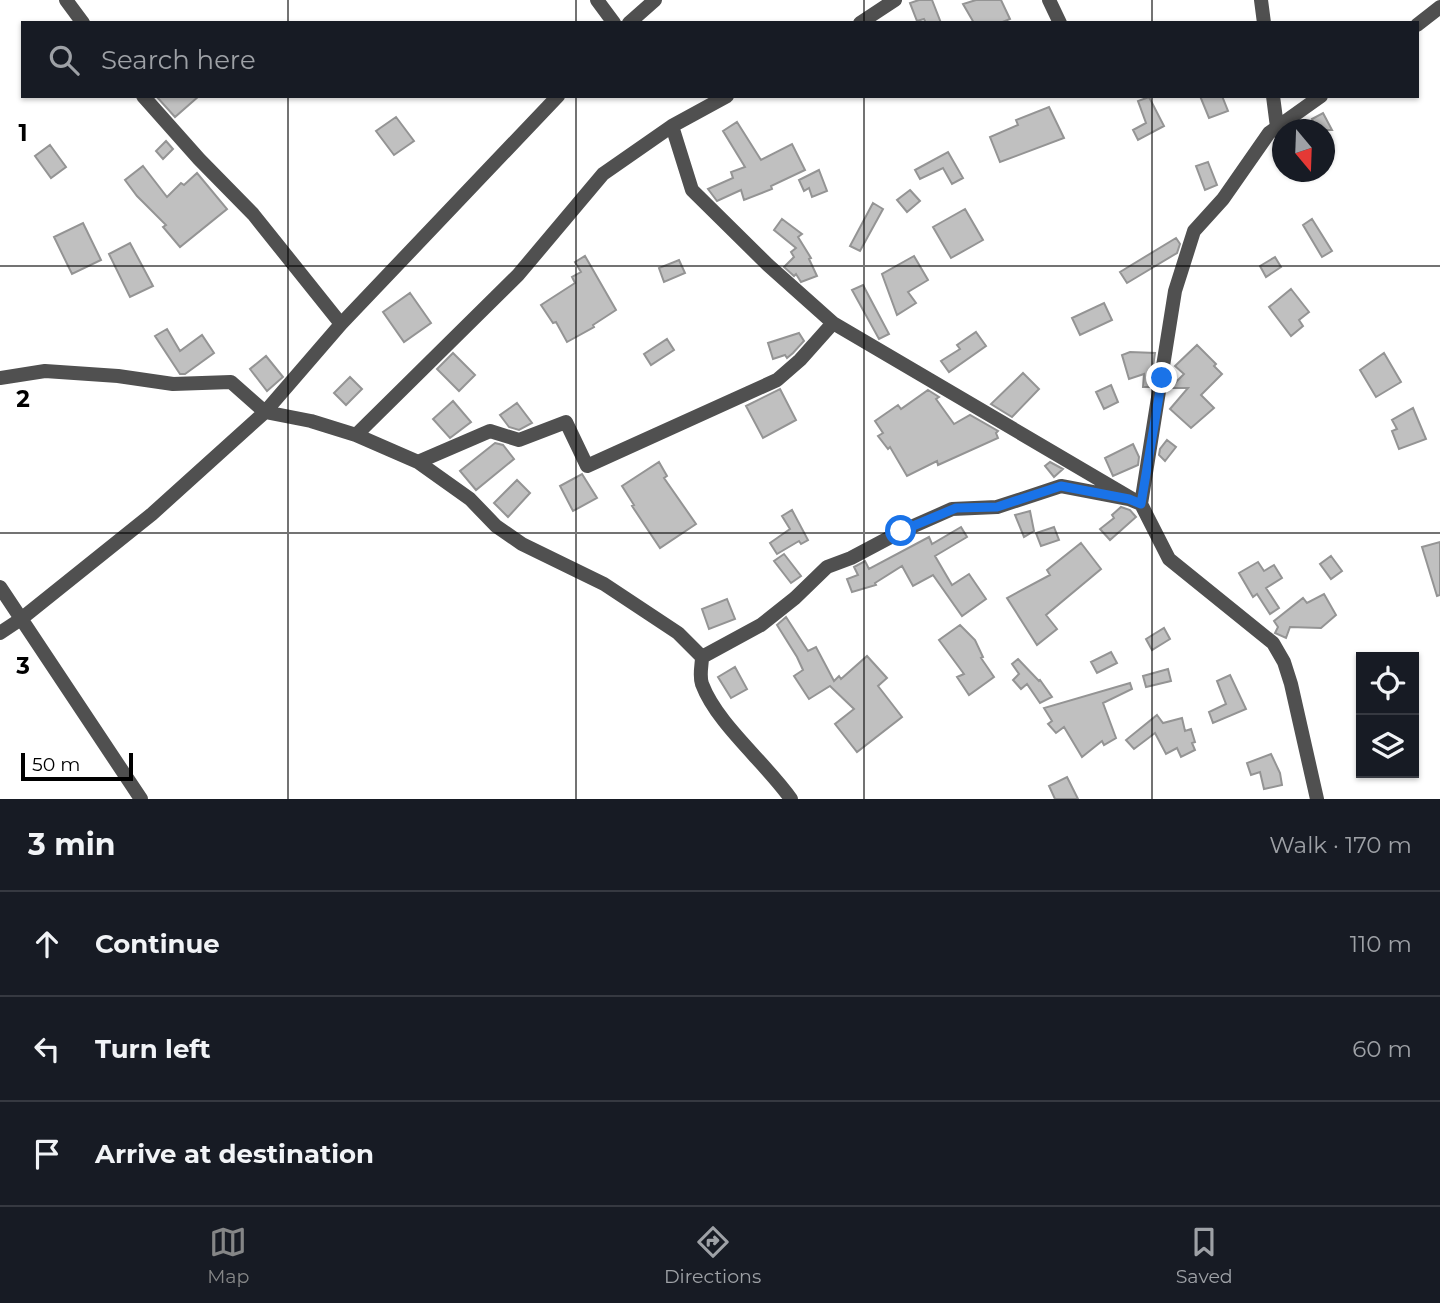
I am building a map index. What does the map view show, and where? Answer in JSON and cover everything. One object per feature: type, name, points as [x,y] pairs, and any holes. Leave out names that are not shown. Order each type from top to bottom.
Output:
[{"type":"street","points":[[66,0],[82,21]]},
{"type":"street","points":[[597,0],[613,21]]},
{"type":"street","points":[[631,21],[655,0]]},
{"type":"street","points":[[863,21],[895,0]]},
{"type":"street","points":[[1049,0],[1059,21]]},
{"type":"street","points":[[1261,0],[1264,21]]},
{"type":"street","points":[[1419,23],[1440,7]]},
{"type":"street","points":[[145,98],[253,214],[341,324]]},
{"type":"street","points":[[0,633],[152,514],[265,412],[341,324],[556,98]]},
{"type":"street","points":[[356,435],[518,275],[603,174],[672,126],[723,98]]},
{"type":"street","points":[[1273,98],[1276,119]]},
{"type":"street","points":[[1288,119],[1318,98]]},
{"type":"street","points":[[672,126],[692,190],[768,265],[833,323],[1141,504],[1169,559],[1273,643],[1284,662],[1291,684],[1317,799]]},
{"type":"street","points":[[1141,504],[1175,291],[1194,231],[1223,199],[1272,131]]},
{"type":"street","points":[[418,462],[490,431],[519,440],[566,422],[587,466],[777,380],[800,360],[833,323]]},
{"type":"street","points":[[0,378],[45,371],[118,376],[173,384],[231,382],[265,412],[310,421],[356,435],[418,462],[470,499],[496,526],[522,544],[604,584],[678,632],[702,657],[702,684],[716,712],[775,776],[791,799]]},
{"type":"street","points":[[702,657],[761,625],[795,598],[827,567],[952,509],[997,507],[1061,486],[1129,499],[1141,504]]},
{"type":"street","points":[[0,587],[141,799]]},
{"type":"building","points":[[932,0],[940,21],[917,21],[910,3]]},
{"type":"building","points":[[976,0],[1001,0],[1010,19],[973,21],[963,4]]},
{"type":"building","points":[[158,98],[197,98],[175,117]]},
{"type":"building","points":[[1150,98],[1164,126],[1138,140],[1133,130],[1146,123],[1138,101]]},
{"type":"building","points":[[1201,98],[1223,98],[1228,111],[1209,118]]},
{"type":"building","points":[[1049,107],[1064,138],[1000,162],[990,137],[1018,125],[1016,120]]},
{"type":"building","points":[[1323,113],[1326,119],[1312,119]]},
{"type":"building","points":[[396,117],[414,141],[394,155],[376,131]]},
{"type":"building","points":[[737,122],[761,160],[792,144],[805,170],[771,186],[772,189],[744,200],[741,190],[717,201],[708,189],[733,178],[731,172],[745,167],[723,131]]},
{"type":"building","points":[[166,141],[173,149],[163,159],[156,151]]},
{"type":"building","points":[[50,145],[66,167],[51,178],[35,156]]},
{"type":"building","points":[[948,152],[963,178],[952,184],[943,168],[920,179],[915,170]]},
{"type":"building","points":[[1208,162],[1217,185],[1205,190],[1196,166]]},
{"type":"building","points":[[143,166],[167,197],[181,183],[184,185],[197,173],[227,209],[180,247],[163,227],[166,225],[125,180]]},
{"type":"building","points":[[819,170],[827,191],[812,197],[809,188],[804,191],[799,180]]},
{"type":"building","points":[[910,190],[920,201],[907,212],[897,200]]},
{"type":"building","points":[[873,203],[883,209],[860,251],[850,246]]},
{"type":"building","points":[[965,209],[983,240],[951,258],[933,227]]},
{"type":"building","points":[[782,219],[802,234],[798,237],[811,258],[809,259],[817,276],[801,282],[796,274],[794,276],[784,267],[794,257],[791,252],[796,248],[774,230]]},
{"type":"building","points":[[1312,219],[1332,251],[1322,257],[1303,225]]},
{"type":"building","points":[[83,223],[101,260],[72,274],[54,237]]},
{"type":"building","points":[[1176,238],[1180,244],[1177,253],[1127,283],[1120,272]]},
{"type":"building","points":[[130,243],[153,286],[130,297],[109,254]]},
{"type":"building","points":[[585,256],[616,310],[593,325],[594,327],[567,342],[556,322],[553,323],[541,305],[575,283],[572,277],[581,272],[575,262]]},
{"type":"building","points":[[914,256],[928,280],[908,292],[916,303],[897,315],[882,274]]},
{"type":"building","points":[[1275,257],[1281,267],[1266,277],[1260,266]]},
{"type":"building","points":[[679,260],[685,273],[664,282],[659,268]]},
{"type":"building","points":[[863,285],[889,334],[879,339],[852,290]]},
{"type":"building","points":[[1291,289],[1309,312],[1299,320],[1303,326],[1291,336],[1269,307]]},
{"type":"building","points":[[410,293],[431,323],[404,342],[383,312]]},
{"type":"building","points":[[1104,303],[1112,320],[1080,335],[1072,318]]},
{"type":"building","points":[[167,329],[180,351],[202,335],[214,353],[185,374],[180,374],[155,336]]},
{"type":"building","points":[[976,332],[986,346],[949,372],[941,361],[960,349],[957,345]]},
{"type":"building","points":[[799,333],[804,341],[793,353],[787,358],[785,355],[773,359],[768,343]]},
{"type":"building","points":[[667,339],[674,350],[651,365],[644,354]]},
{"type":"building","points":[[1197,345],[1222,374],[1201,395],[1214,408],[1191,428],[1170,409],[1188,388],[1170,388],[1184,374],[1175,366]]},
{"type":"building","points":[[1130,352],[1155,353],[1150,387],[1143,387],[1144,374],[1129,379],[1122,355]]},
{"type":"building","points":[[453,353],[475,375],[459,391],[437,369]]},
{"type":"building","points":[[1384,353],[1401,382],[1376,397],[1360,370]]},
{"type":"building","points":[[266,356],[283,377],[267,391],[250,369]]},
{"type":"building","points":[[1023,373],[1039,389],[1012,417],[991,404]]},
{"type":"building","points":[[350,377],[362,389],[346,405],[334,393]]},
{"type":"building","points":[[1111,385],[1118,402],[1104,409],[1096,392]]},
{"type":"building","points":[[780,389],[796,420],[763,438],[746,406]]},
{"type":"building","points":[[928,390],[939,397],[936,399],[954,424],[970,415],[998,431],[998,438],[938,465],[937,461],[907,476],[890,447],[888,449],[878,436],[883,433],[875,421],[898,405],[901,409]]},
{"type":"building","points":[[453,401],[471,422],[450,438],[433,419]]},
{"type":"building","points":[[517,403],[532,423],[519,430],[509,427],[500,415]]},
{"type":"building","points":[[1413,408],[1426,439],[1399,449],[1392,431],[1397,429],[1392,420]]},
{"type":"building","points":[[1167,440],[1176,447],[1165,461],[1159,455]]},
{"type":"building","points":[[495,443],[503,445],[514,459],[476,490],[460,471]]},
{"type":"building","points":[[1133,444],[1139,457],[1138,465],[1113,476],[1105,458]]},
{"type":"building","points":[[659,462],[667,476],[664,478],[696,524],[660,548],[622,486]]},
{"type":"building","points":[[1050,462],[1063,469],[1054,477],[1045,466]]},
{"type":"building","points":[[582,474],[597,498],[573,511],[560,486]]},
{"type":"building","points":[[517,480],[530,493],[508,517],[494,503]]},
{"type":"building","points":[[1121,507],[1130,510],[1136,517],[1110,540],[1100,529],[1114,518],[1112,515]]},
{"type":"building","points":[[792,510],[808,540],[801,544],[799,541],[777,554],[770,543],[790,529],[782,516]]},
{"type":"building","points":[[1030,511],[1034,531],[1024,537],[1015,515]]},
{"type":"building","points":[[961,527],[967,537],[935,556],[952,585],[969,574],[986,599],[962,616],[933,575],[913,586],[902,566],[875,583],[876,585],[852,592],[847,579],[858,575],[854,567],[865,561],[869,569],[929,537],[932,544]]},
{"type":"building","points":[[1054,527],[1059,540],[1041,546],[1036,533]]},
{"type":"building","points":[[1440,542],[1440,595],[1437,596],[1422,547]]},
{"type":"building","points":[[1081,543],[1101,569],[1046,615],[1057,629],[1037,645],[1007,598],[1050,575],[1047,570]]},
{"type":"building","points":[[784,554],[801,576],[791,583],[774,561]]},
{"type":"building","points":[[1331,556],[1342,571],[1331,579],[1320,564]]},
{"type":"building","points":[[1258,562],[1264,571],[1274,565],[1282,578],[1266,588],[1279,608],[1270,614],[1257,594],[1253,597],[1239,573]]},
{"type":"building","points":[[1324,594],[1336,615],[1321,628],[1290,627],[1286,638],[1275,633],[1278,627],[1274,621],[1303,598],[1307,603]]},
{"type":"building","points":[[727,599],[735,619],[709,629],[702,609]]},
{"type":"building","points":[[786,617],[808,651],[816,647],[834,681],[839,676],[841,679],[867,656],[887,678],[878,686],[902,717],[857,752],[835,724],[854,709],[830,686],[809,699],[794,676],[803,670],[777,625]]},
{"type":"building","points":[[960,625],[975,640],[983,657],[981,658],[994,677],[969,695],[957,677],[964,674],[939,640]]},
{"type":"building","points":[[1164,628],[1170,639],[1152,650],[1146,639]]},
{"type":"building","points":[[1111,652],[1117,663],[1097,673],[1091,662]]},
{"type":"building","points":[[1018,659],[1040,680],[1052,697],[1040,703],[1027,684],[1021,689],[1013,680],[1019,674],[1012,664]]},
{"type":"building","points":[[735,667],[747,689],[731,698],[718,677]]},
{"type":"building","points":[[1168,669],[1171,681],[1146,687],[1143,676]]},
{"type":"building","points":[[1230,675],[1246,709],[1213,723],[1209,712],[1226,704],[1217,681]]},
{"type":"building","points":[[1130,683],[1132,689],[1103,703],[1116,738],[1104,745],[1102,741],[1082,757],[1064,727],[1056,733],[1048,724],[1052,721],[1044,708]]},
{"type":"building","points":[[1157,715],[1163,723],[1182,718],[1185,731],[1191,729],[1195,750],[1181,757],[1177,748],[1166,754],[1155,733],[1134,749],[1126,740]]},
{"type":"building","points":[[1271,754],[1280,773],[1282,785],[1264,789],[1260,772],[1251,775],[1247,763]]},
{"type":"building","points":[[1067,777],[1078,799],[1055,799],[1049,786]]},
{"type":"route","points":[[901,531],[956,508],[997,507],[1061,486],[1129,499],[1141,504],[1162,378]]}]
